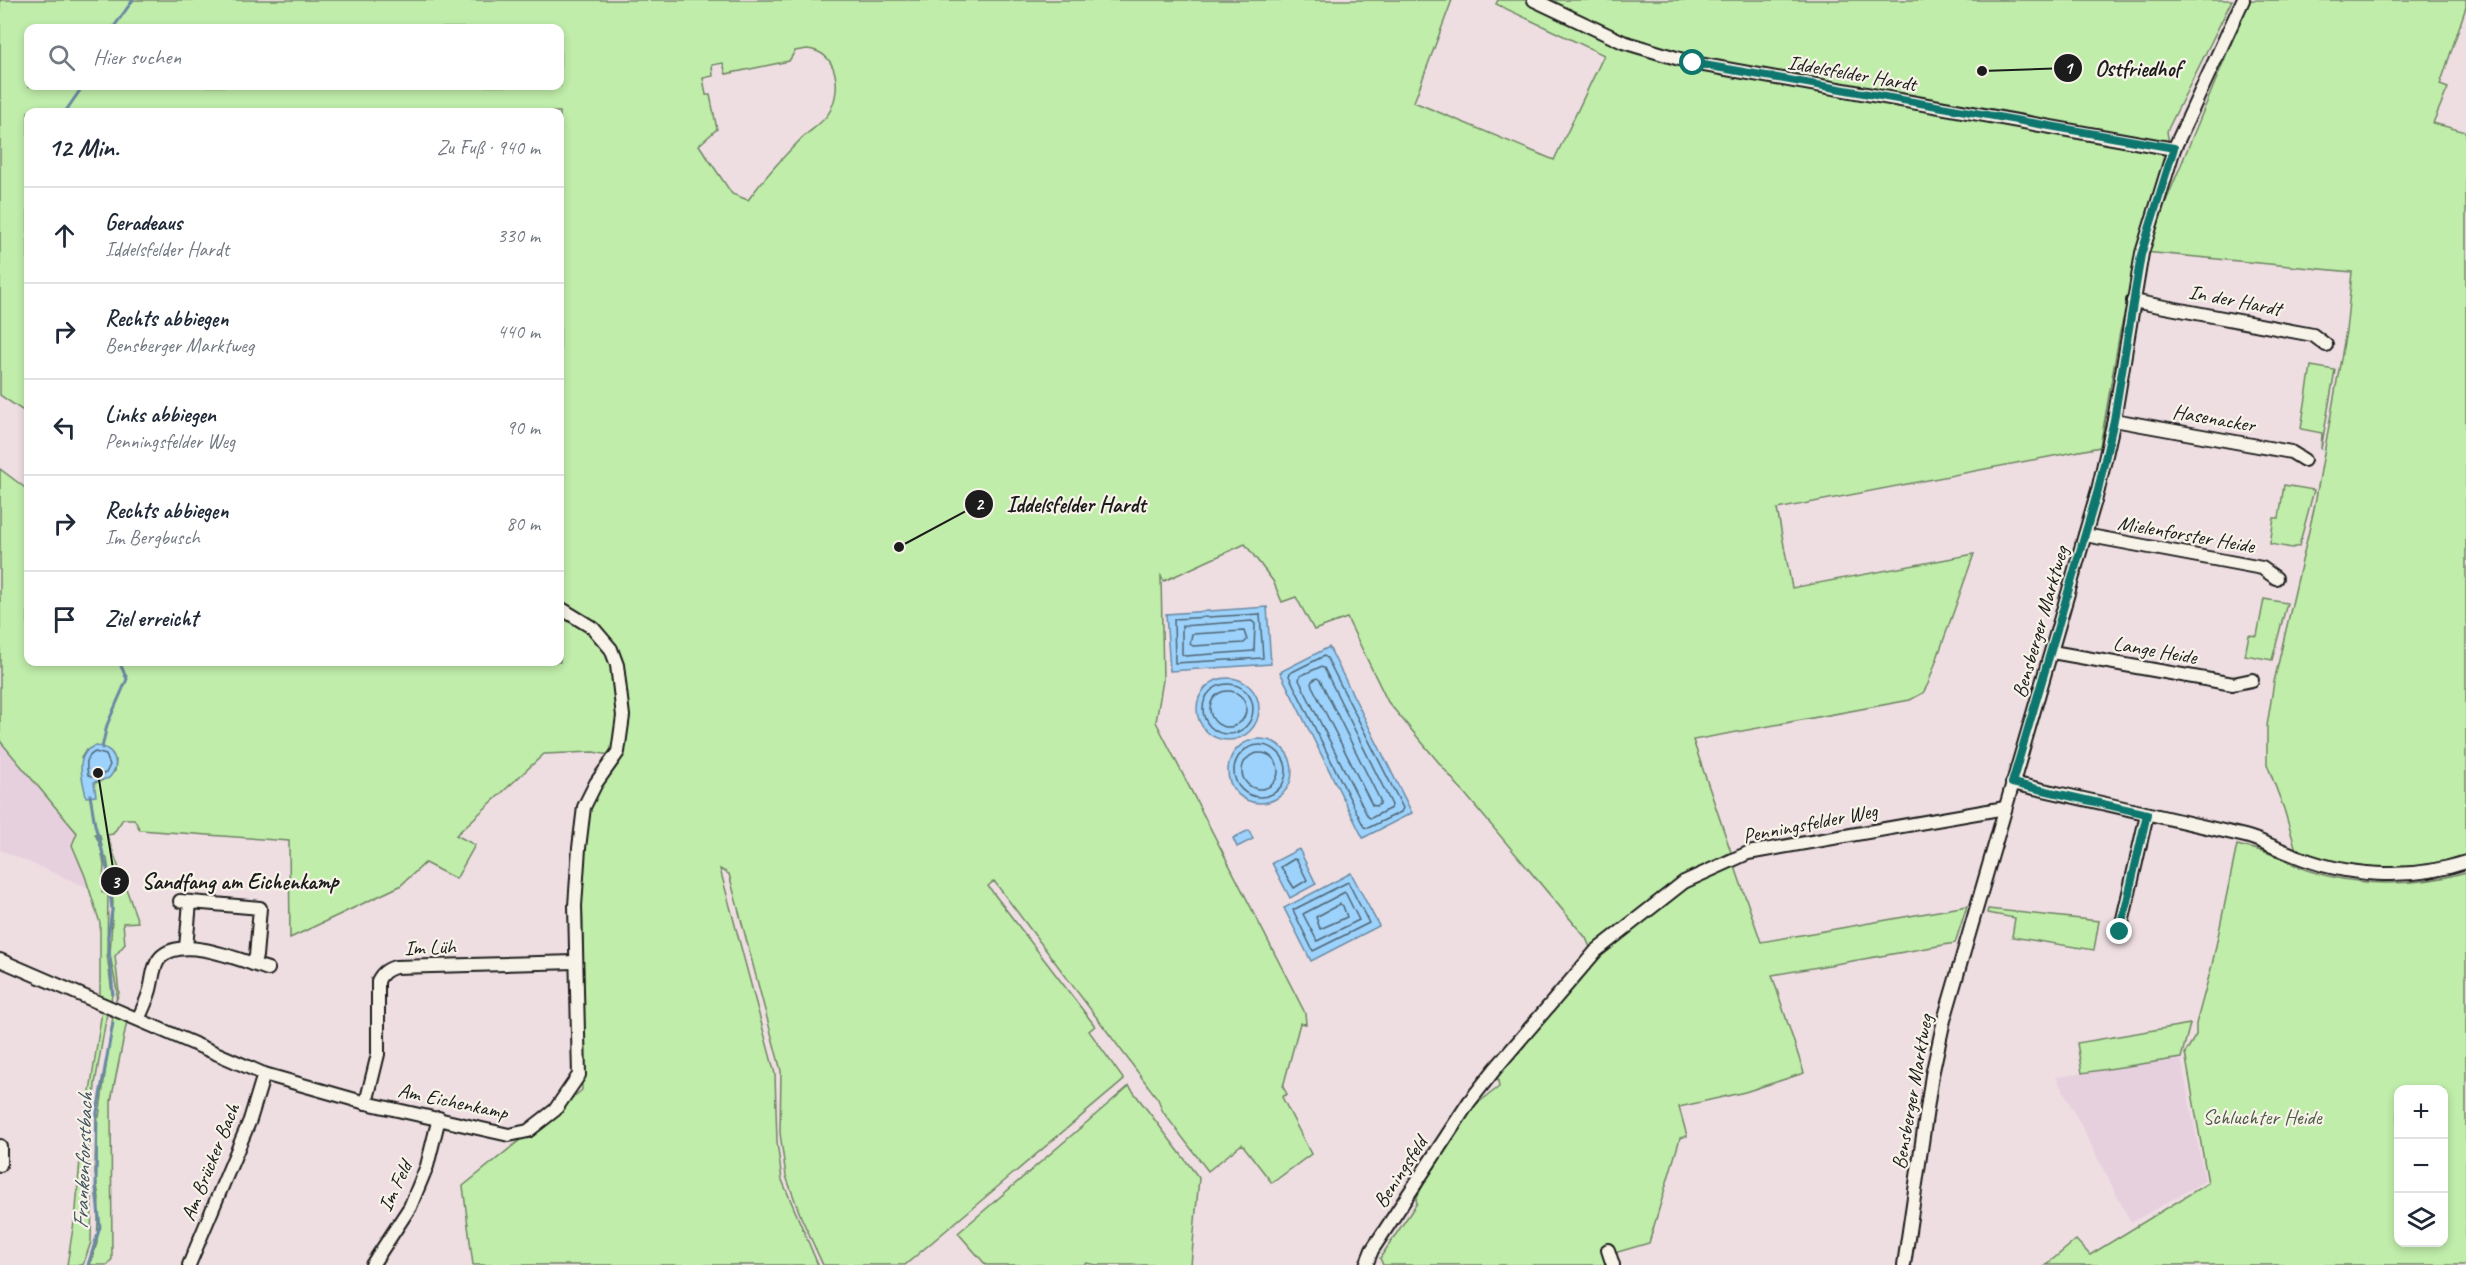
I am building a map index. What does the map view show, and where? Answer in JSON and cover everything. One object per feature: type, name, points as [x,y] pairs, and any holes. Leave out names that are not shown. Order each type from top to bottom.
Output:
[{"type":"street","name":"Iddelsfelder Hardt","points":[[1534,0],[1623,42],[1693,63],[2174,148]]},
{"type":"street","name":"Bensberger Marktweg","points":[[1904,1265],[1944,1020],[2085,535],[2114,420],[2142,253],[2174,148],[2243,0]]},
{"type":"street","name":"In der Hardt","points":[[2133,301],[2313,335],[2326,345]]},
{"type":"street","name":"Hasenacker","points":[[2114,420],[2291,452],[2304,460]]},
{"type":"street","name":"Mielenforster Heide","points":[[2085,535],[2262,568],[2276,578]]},
{"type":"street","name":"Am Eichenkamp","points":[[0,960],[264,1074],[366,1103],[508,1135],[528,1131],[555,1110],[579,1075],[575,889],[585,807],[596,783],[618,752],[622,716],[616,665],[611,649],[593,628],[564,610]]},
{"type":"street","name":"Lange Heide","points":[[2052,652],[2233,684],[2252,680]]},
{"type":"street","points":[[2012,783],[2248,836],[2336,869],[2390,874],[2450,868],[2466,862]]},
{"type":"street","name":"Penningsfelder Weg","points":[[1469,1102],[1596,951],[1684,882],[1748,853],[2005,808]]},
{"type":"street","points":[[2120,932],[2147,814]]},
{"type":"street","points":[[186,948],[185,902],[260,908],[256,956],[253,964]]},
{"type":"street","points":[[138,1019],[151,988],[154,968],[160,957],[171,950],[186,948],[207,951],[268,969]]},
{"type":"street","name":"Im Lüh","points":[[366,1103],[378,1054],[378,981],[382,973],[395,967],[576,962]]},
{"type":"street","name":"Am Brücker Bach","points":[[189,1265],[250,1120],[264,1074]]},
{"type":"street","name":"Beningsfeld","points":[[1366,1265],[1372,1250],[1469,1102]]},
{"type":"street","name":"Im Feld","points":[[372,1265],[410,1207],[427,1166],[440,1118]]},
{"type":"street","points":[[0,1146],[0,1165]]},
{"type":"street","points":[[1608,1250],[1613,1265]]},
{"type":"shaded area","points":[[0,741],[77,833],[72,845],[89,888],[0,850]]},
{"type":"shaded area","points":[[2181,1058],[2205,1181],[2131,1223],[2056,1077]]},
{"type":"green space","points":[[0,0],[1452,0],[1414,102],[1554,160],[1604,55],[1496,4],[1498,0],[2232,0],[2167,131],[2170,151],[2140,252],[2120,332],[2100,447],[1777,509],[1792,588],[1974,554],[1928,684],[1923,693],[1910,700],[1693,740],[1731,852],[1695,871],[1592,952],[1586,938],[1388,702],[1347,618],[1314,630],[1296,597],[1282,602],[1273,581],[1245,544],[1164,581],[1161,576],[1163,680],[1156,722],[1305,1013],[1306,1024],[1300,1023],[1283,1087],[1287,1094],[1282,1097],[1311,1154],[1272,1183],[1242,1144],[1208,1171],[1163,1112],[1158,1099],[994,881],[988,886],[1095,1026],[1089,1031],[1124,1080],[905,1265],[823,1265],[801,1217],[786,1176],[780,1133],[781,1071],[729,874],[720,869],[775,1074],[777,1142],[782,1180],[818,1265],[473,1265],[463,1186],[582,1090],[580,1007],[584,1007],[581,836],[591,797],[610,755],[593,752],[544,754],[456,835],[475,845],[456,879],[425,863],[400,886],[290,938],[289,841],[140,830],[134,819],[123,819],[113,834],[107,835],[138,922],[123,923],[125,944],[115,956],[119,993],[116,1001],[117,991],[110,955],[113,903],[111,883],[100,835],[95,834],[101,847],[104,866],[102,892],[108,895],[107,953],[111,1001],[100,997],[100,923],[72,845],[77,833],[0,741],[0,469],[24,487],[24,666],[564,666],[564,108],[24,108],[24,411],[0,395]],"holes":[[[807,49],[825,57],[835,72],[836,92],[830,111],[779,162],[748,200],[732,194],[699,145],[717,129],[710,95],[706,95],[703,78],[713,76],[712,65],[723,63],[726,74],[789,61],[795,51]],[[86,750],[116,760],[115,771],[94,783],[81,758]]]},
{"type":"green space","points":[[2249,0],[2466,0],[2466,7],[2440,85],[2448,88],[2433,123],[2466,132],[2466,855],[2447,860],[2403,867],[2358,867],[2336,864],[2296,850],[2267,764],[2267,726],[2274,682],[2314,509],[2346,331],[2352,272],[2145,252]]},
{"type":"green space","points":[[2311,366],[2335,370],[2321,449],[2322,433],[2301,429]]},
{"type":"green space","points":[[2284,485],[2314,490],[2299,546],[2292,548],[2270,544],[2274,518],[2279,518]]},
{"type":"green space","points":[[2264,599],[2287,603],[2272,660],[2245,655],[2249,635],[2257,636]]},
{"type":"green space","name":"Schluchter Heide","points":[[2237,845],[2273,855],[2326,876],[2346,880],[2407,882],[2466,872],[2466,1265],[2046,1265],[2076,1240],[2090,1255],[2208,1183],[2185,1053],[2196,1035],[2196,1024],[2212,965]]},
{"type":"green space","points":[[1733,861],[1761,942],[1967,906],[1955,943],[1772,975],[1804,1073],[1745,1092],[1679,1107],[1687,1136],[1680,1138],[1649,1243],[1604,1256],[1607,1265],[1383,1265],[1380,1258],[1417,1203],[1416,1199],[1435,1162],[1470,1109],[1499,1087],[1497,1074],[1595,959],[1667,898]]},
{"type":"green space","points":[[1988,909],[2099,921],[2094,950],[2012,937],[2015,918],[1987,913]]},
{"type":"green space","points":[[102,1011],[107,1013],[95,1084],[94,1105],[89,1119],[88,1172],[92,1196],[91,1242],[83,1265],[67,1265],[76,1210],[80,1159]]},
{"type":"green space","points":[[113,1016],[127,1021],[111,1101],[112,1259],[108,1265],[90,1265],[97,1243],[99,1197],[95,1174],[96,1116],[99,1117]]},
{"type":"green space","points":[[2190,1024],[2181,1058],[2082,1073],[2077,1043]]},
{"type":"green space","points":[[1129,1086],[1199,1178],[1191,1265],[1086,1263],[1084,1265],[986,1265],[958,1233]]},
{"type":"water","points":[[1267,607],[1271,664],[1170,671],[1166,614]]},
{"type":"water","points":[[1329,647],[1412,813],[1363,838],[1280,672]]},
{"type":"water","points":[[1222,678],[1234,678],[1250,687],[1257,697],[1259,709],[1257,721],[1250,731],[1234,740],[1222,740],[1211,735],[1202,726],[1197,715],[1197,703],[1202,692],[1211,683]]},
{"type":"water","points":[[1260,739],[1278,745],[1286,753],[1292,771],[1286,789],[1278,797],[1260,803],[1242,797],[1234,789],[1228,771],[1234,753],[1242,745]]},
{"type":"water","points":[[94,746],[111,752],[114,756],[115,767],[109,778],[94,782],[96,796],[86,797],[81,761],[83,755]]},
{"type":"water","points":[[1249,830],[1253,839],[1237,847],[1233,838]]},
{"type":"water","points":[[1299,849],[1316,884],[1290,898],[1272,863]]},
{"type":"water","points":[[1351,873],[1379,926],[1311,961],[1284,908]]},
{"type":"waterway","name":"Frankenforstbach","points":[[116,24],[133,0]]},
{"type":"waterway","name":"Frankenforstbach","points":[[68,108],[80,90]]},
{"type":"waterway","name":"Frankenforstbach","points":[[102,748],[107,725],[127,679],[121,666]]},
{"type":"waterway","name":"Frankenforstbach","points":[[90,795],[95,825],[108,872],[112,910],[108,937],[113,994]]},
{"type":"waterway","name":"Frankenforstbach","points":[[88,1265],[100,1227],[96,1188],[97,1112],[113,1023]]},
{"type":"place","name":"Ostfriedhof","points":[[1982,71]]},
{"type":"place","name":"Iddelsfelder Hardt","points":[[899,547]]},
{"type":"place","name":"Sandfang am Eichenkamp","points":[[98,773]]},
{"type":"route","points":[[1693,63],[2174,148],[2141,255],[2114,420],[2098,490],[2012,783],[2147,814],[2120,932]]}]
